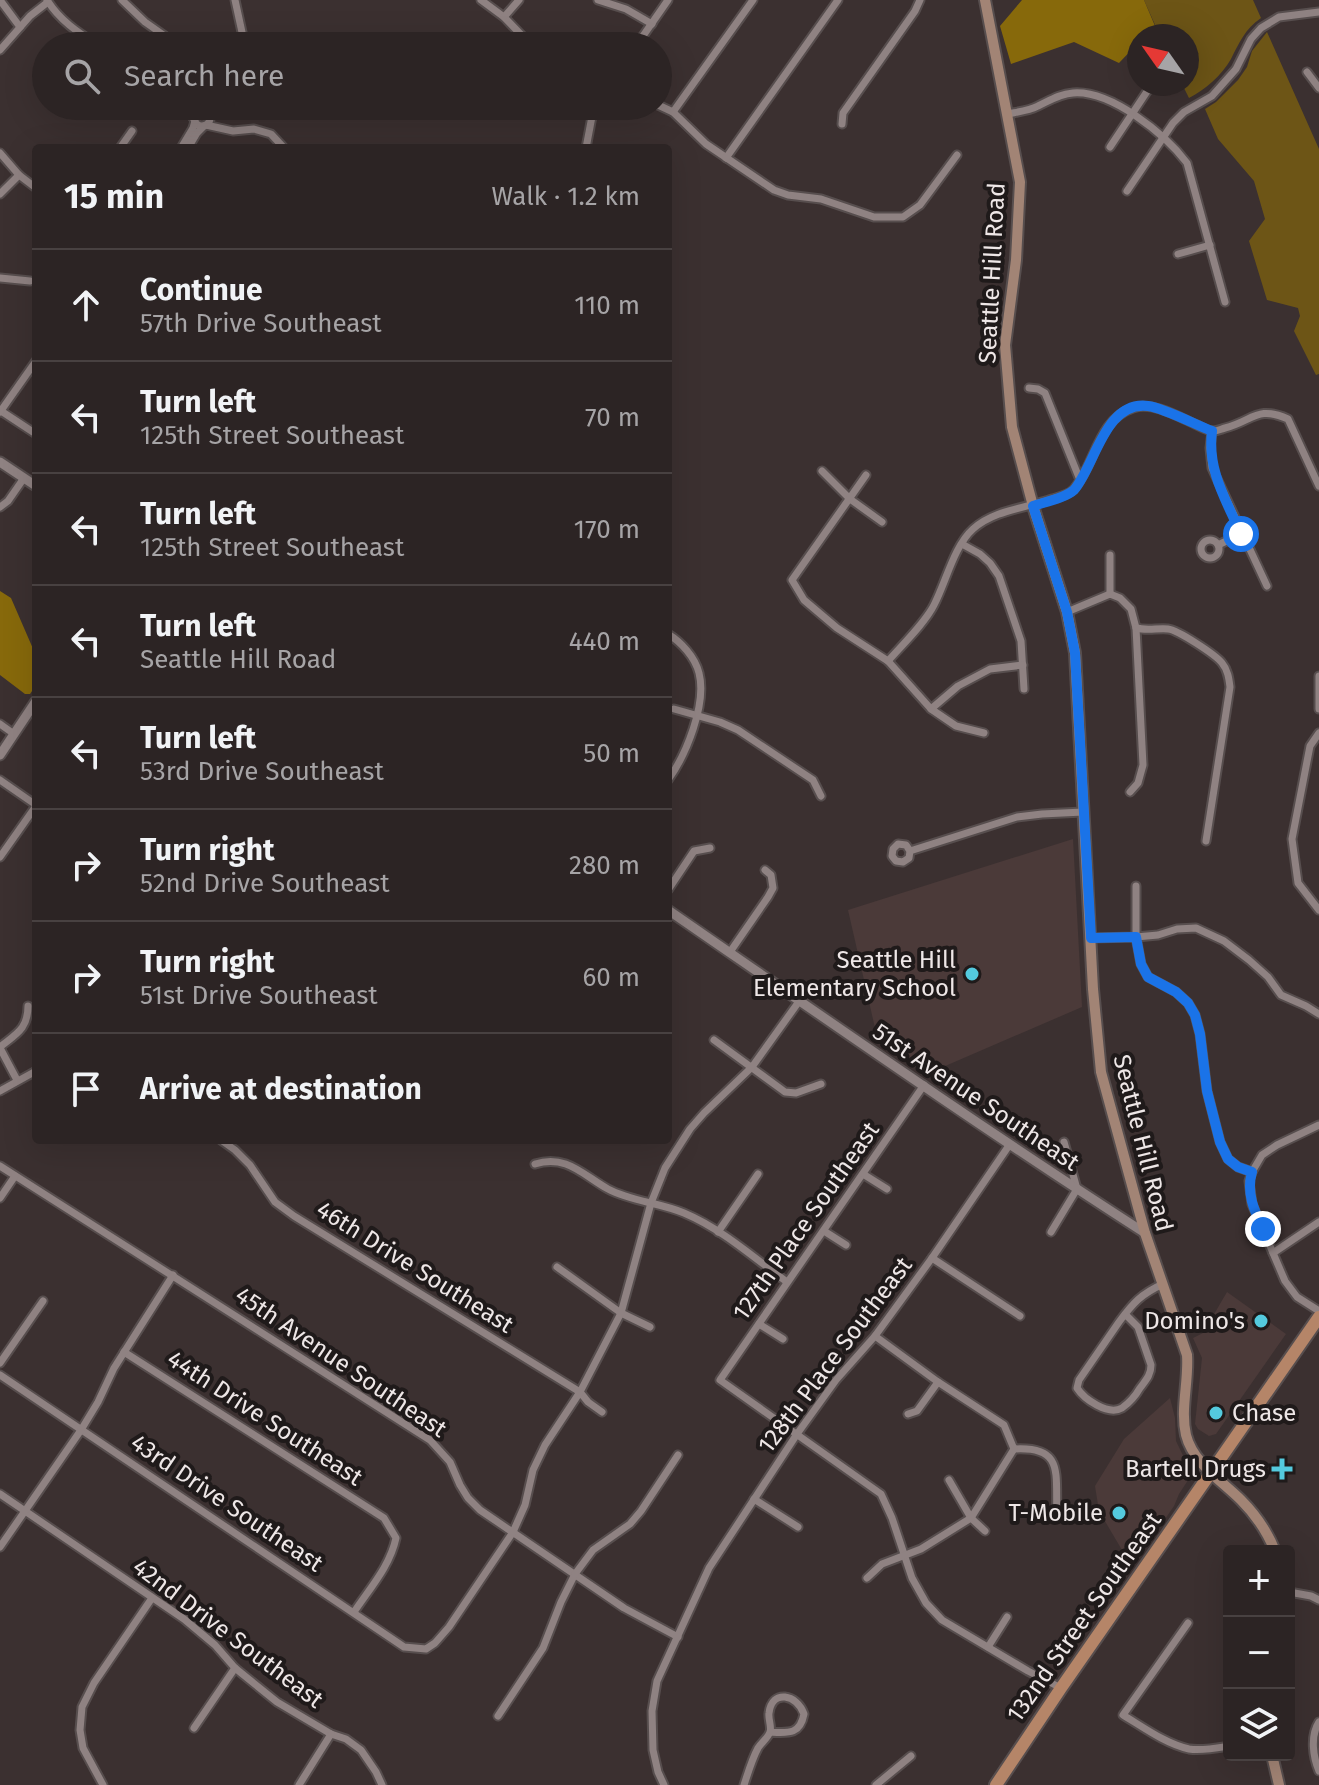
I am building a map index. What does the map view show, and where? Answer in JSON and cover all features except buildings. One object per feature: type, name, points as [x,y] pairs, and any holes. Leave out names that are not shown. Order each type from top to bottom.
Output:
[{"type":"main road","name":"Seattle Hill Road","points":[[985,0],[1020,182],[1016,260],[1005,345],[1006,381],[1012,427],[1067,612],[1075,653],[1093,989],[1101,1072],[1145,1233],[1187,1355],[1186,1435],[1212,1473],[1255,1515],[1272,1545]]},
{"type":"main road","name":"132nd Street Southeast","points":[[996,1785],[1319,1317]]},
{"type":"main road","points":[[1273,1761],[1279,1785]]},
{"type":"street","points":[[0,0],[20,27]]},
{"type":"street","points":[[122,0],[159,32]]},
{"type":"street","points":[[235,0],[242,32]]},
{"type":"street","points":[[481,0],[518,32]]},
{"type":"street","points":[[504,17],[519,0]]},
{"type":"street","points":[[598,0],[626,9],[652,24]]},
{"type":"street","points":[[646,32],[668,0]]},
{"type":"street","points":[[753,0],[673,112],[706,144],[774,190],[821,199],[874,217],[903,217],[920,205],[957,155]]},
{"type":"street","points":[[726,158],[838,0]]},
{"type":"street","points":[[842,124],[843,113],[920,0]]},
{"type":"street","points":[[0,50],[48,1],[55,13],[78,32]]},
{"type":"street","points":[[1127,191],[1173,123],[1184,112],[1212,96],[1236,69],[1251,39],[1261,28],[1279,17],[1319,12]]},
{"type":"street","points":[[1307,72],[1319,88]]},
{"type":"street","points":[[1007,114],[1035,108],[1052,98],[1070,93],[1087,93],[1108,100],[1164,138],[1187,163],[1225,302]]},
{"type":"street","points":[[1110,147],[1145,96]]},
{"type":"street","points":[[194,120],[198,125],[233,131],[254,129],[271,134],[280,144]]},
{"type":"street","points":[[183,144],[194,120]]},
{"type":"street","points":[[190,144],[208,120]]},
{"type":"street","points":[[213,120],[220,127]]},
{"type":"street","points":[[586,144],[589,120]]},
{"type":"street","points":[[123,144],[132,131]]},
{"type":"street","points":[[0,153],[32,185]]},
{"type":"street","points":[[0,194],[19,175]]},
{"type":"street","points":[[1178,254],[1210,245]]},
{"type":"street","points":[[0,278],[30,281]]},
{"type":"street","points":[[32,367],[0,411],[32,431]]},
{"type":"street","points":[[1029,388],[1045,393],[1080,480]]},
{"type":"street","points":[[888,661],[933,607],[972,529],[992,516],[1072,492],[1111,423],[1135,407],[1148,406],[1212,431],[1265,413],[1288,419],[1319,486]]},
{"type":"street","points":[[1212,431],[1212,468],[1267,586]]},
{"type":"street","points":[[0,462],[32,483]]},
{"type":"street","points":[[822,471],[850,499],[882,522]]},
{"type":"street","points":[[866,475],[792,580],[804,600],[837,628],[888,661],[931,709],[956,726],[984,733]]},
{"type":"street","points":[[0,507],[24,478]]},
{"type":"street","points":[[1218,545],[1241,534]]},
{"type":"street","points":[[962,544],[980,554],[999,576],[1021,641],[1024,689]]},
{"type":"street","points":[[1110,555],[1110,594]]},
{"type":"street","points":[[1067,612],[1110,594],[1120,598],[1131,609],[1136,628],[1143,765],[1138,783],[1130,792]]},
{"type":"street","points":[[1136,628],[1171,629],[1221,661],[1227,672],[1230,687],[1206,841]]},
{"type":"street","points":[[672,636],[692,658],[699,672],[701,694],[686,750],[672,773]]},
{"type":"street","points":[[931,709],[958,686],[990,669],[1023,665]]},
{"type":"street","points":[[1319,676],[1319,709]]},
{"type":"street","points":[[0,755],[32,707]]},
{"type":"street","points":[[674,709],[738,730],[813,780],[821,796]]},
{"type":"street","points":[[0,724],[14,734]]},
{"type":"street","points":[[1319,733],[1310,746],[1292,839],[1298,883],[1319,910]]},
{"type":"street","points":[[0,780],[32,803]]},
{"type":"street","points":[[0,857],[32,812]]},
{"type":"street","points":[[910,851],[1017,817],[1083,812]]},
{"type":"street","points":[[672,884],[694,851],[710,848]]},
{"type":"street","points":[[730,952],[773,888],[771,875],[765,870]]},
{"type":"street","points":[[1136,886],[1136,937],[1141,964],[1148,977],[1176,992],[1195,1015],[1207,1091],[1220,1142],[1228,1159],[1252,1172]]},
{"type":"street","name":"51st Avenue Southeast","points":[[672,913],[1145,1233]]},
{"type":"street","points":[[1091,938],[1158,935],[1177,929],[1196,928],[1224,941],[1249,960],[1268,977],[1281,995],[1319,1014]]},
{"type":"street","points":[[513,1532],[525,1505],[533,1470],[545,1445],[580,1392],[621,1313],[651,1203],[665,1168],[690,1129],[752,1067],[800,1000]]},
{"type":"street","points":[[17,1080],[0,1048],[23,1029],[28,1018],[28,1006]]},
{"type":"street","points":[[714,1040],[785,1092],[796,1093],[821,1084]]},
{"type":"street","points":[[0,1091],[32,1073]]},
{"type":"street","name":"127th Place Southeast","points":[[797,1434],[720,1380],[924,1085]]},
{"type":"street","points":[[1319,1125],[1262,1155],[1249,1181],[1252,1204],[1285,1281],[1297,1297],[1319,1311]]},
{"type":"street","points":[[1051,1232],[1077,1189],[1064,1142]]},
{"type":"street","name":"46th Drive Southeast","points":[[227,1144],[250,1165],[275,1202],[294,1216],[580,1392],[602,1412]]},
{"type":"street","name":"128th Place Southeast","points":[[664,1785],[653,1750],[652,1711],[657,1681],[709,1568],[797,1434],[836,1380],[875,1336],[1010,1144]]},
{"type":"street","points":[[535,1164],[552,1160],[573,1167],[610,1190],[685,1213],[718,1232],[787,1282]]},
{"type":"street","name":"45th Avenue Southeast","points":[[0,1166],[430,1440],[450,1462],[468,1498],[480,1510],[624,1608],[678,1637]]},
{"type":"street","points":[[718,1232],[758,1174]]},
{"type":"street","points":[[863,1174],[887,1189]]},
{"type":"street","points":[[0,1198],[15,1176]]},
{"type":"street","points":[[1273,1253],[1319,1222]]},
{"type":"street","points":[[824,1231],[846,1245]]},
{"type":"street","points":[[932,1258],[1020,1316]]},
{"type":"street","points":[[557,1267],[621,1313],[650,1327]]},
{"type":"street","points":[[0,1547],[81,1430],[124,1352],[173,1275]]},
{"type":"street","points":[[1125,1314],[1138,1327],[1151,1365],[1149,1376],[1134,1397],[1117,1410],[1111,1410],[1088,1401],[1077,1388],[1079,1380],[1125,1314],[1136,1300],[1163,1284]]},
{"type":"street","points":[[0,1363],[43,1301]]},
{"type":"street","points":[[759,1324],[783,1339]]},
{"type":"street","points":[[875,1336],[1004,1425],[1014,1449]]},
{"type":"street","name":"44th Drive Southeast","points":[[124,1352],[384,1518],[396,1538],[394,1550],[354,1612]]},
{"type":"street","name":"43rd Drive Southeast","points":[[0,1375],[404,1647],[426,1649],[435,1643],[513,1532]]},
{"type":"street","points":[[908,1414],[917,1411],[938,1382]]},
{"type":"street","points":[[797,1434],[881,1494],[912,1578],[926,1603],[942,1620],[1061,1688]]},
{"type":"street","points":[[1014,1449],[1043,1450],[1049,1456],[1054,1465],[1057,1514]]},
{"type":"street","points":[[867,1578],[882,1564],[940,1538],[971,1518],[1014,1449]]},
{"type":"street","points":[[498,1716],[543,1648],[575,1574],[593,1550],[630,1524],[678,1455]]},
{"type":"street","points":[[949,1480],[971,1518],[985,1531]]},
{"type":"street","name":"42nd Drive Southeast","points":[[0,1494],[184,1619],[215,1645],[235,1668],[277,1702],[361,1750],[382,1785]]},
{"type":"street","points":[[754,1499],[798,1527]]},
{"type":"street","points":[[1295,1593],[1319,1600]]},
{"type":"street","points":[[103,1785],[83,1748],[80,1730],[82,1707],[94,1683],[152,1598]]},
{"type":"street","points":[[988,1647],[1007,1617]]},
{"type":"street","points":[[1188,1623],[1123,1715],[1168,1741],[1189,1749],[1223,1747]]},
{"type":"street","points":[[194,1728],[235,1668]]},
{"type":"street","points":[[744,1785],[758,1749],[770,1732],[769,1709],[781,1697],[799,1703],[804,1714],[795,1730],[770,1732]]},
{"type":"street","points":[[1319,1722],[1313,1744],[1319,1771]]},
{"type":"street","points":[[299,1785],[331,1734]]},
{"type":"street","points":[[876,1785],[911,1756]]},
{"type":"shaded area","points":[[1022,0],[1144,0],[1154,24],[1127,24],[1127,55],[1119,63],[1074,42],[1011,64],[1000,26]]},
{"type":"shaded area","points":[[1144,0],[1253,0],[1261,18],[1247,32],[1218,76],[1199,91],[1199,24],[1155,24]]},
{"type":"shaded area","points":[[1267,32],[1319,149],[1319,374],[1316,375],[1294,331],[1300,316],[1298,308],[1267,300],[1249,241],[1265,219],[1254,181],[1218,139],[1205,109],[1238,80],[1247,67],[1252,51]]},
{"type":"shaded area","points":[[0,591],[11,598],[32,646],[32,691],[25,694],[0,675]]},
{"type":"shaded area","name":"Seattle Hill Elementary School","points":[[1073,839],[1082,1007],[929,1073],[878,1041],[848,910]]},
{"type":"shaded area","points":[[1227,1292],[1286,1334],[1216,1434],[1209,1436],[1195,1424],[1202,1358],[1193,1338],[1203,1333]]},
{"type":"shaded area","points":[[1170,1398],[1176,1441],[1192,1474],[1132,1567],[1099,1511],[1095,1486],[1124,1439]]},
{"type":"place","name":"Seattle Hill Elementary School","points":[[972,974]]},
{"type":"place","name":"Domino's","points":[[1261,1321]]},
{"type":"place","name":"Chase","points":[[1216,1413]]},
{"type":"place","name":"Bartell Drugs","points":[[1282,1469]]},
{"type":"place","name":"T-Mobile","points":[[1119,1513]]},
{"type":"route","points":[[1241,534],[1212,468],[1212,431],[1148,406],[1135,407],[1111,423],[1072,492],[1033,506],[1067,612],[1075,653],[1091,938],[1136,937],[1141,964],[1148,977],[1176,992],[1188,1003],[1200,1034],[1207,1091],[1220,1142],[1228,1159],[1252,1172],[1249,1181],[1252,1204],[1263,1229]]}]
